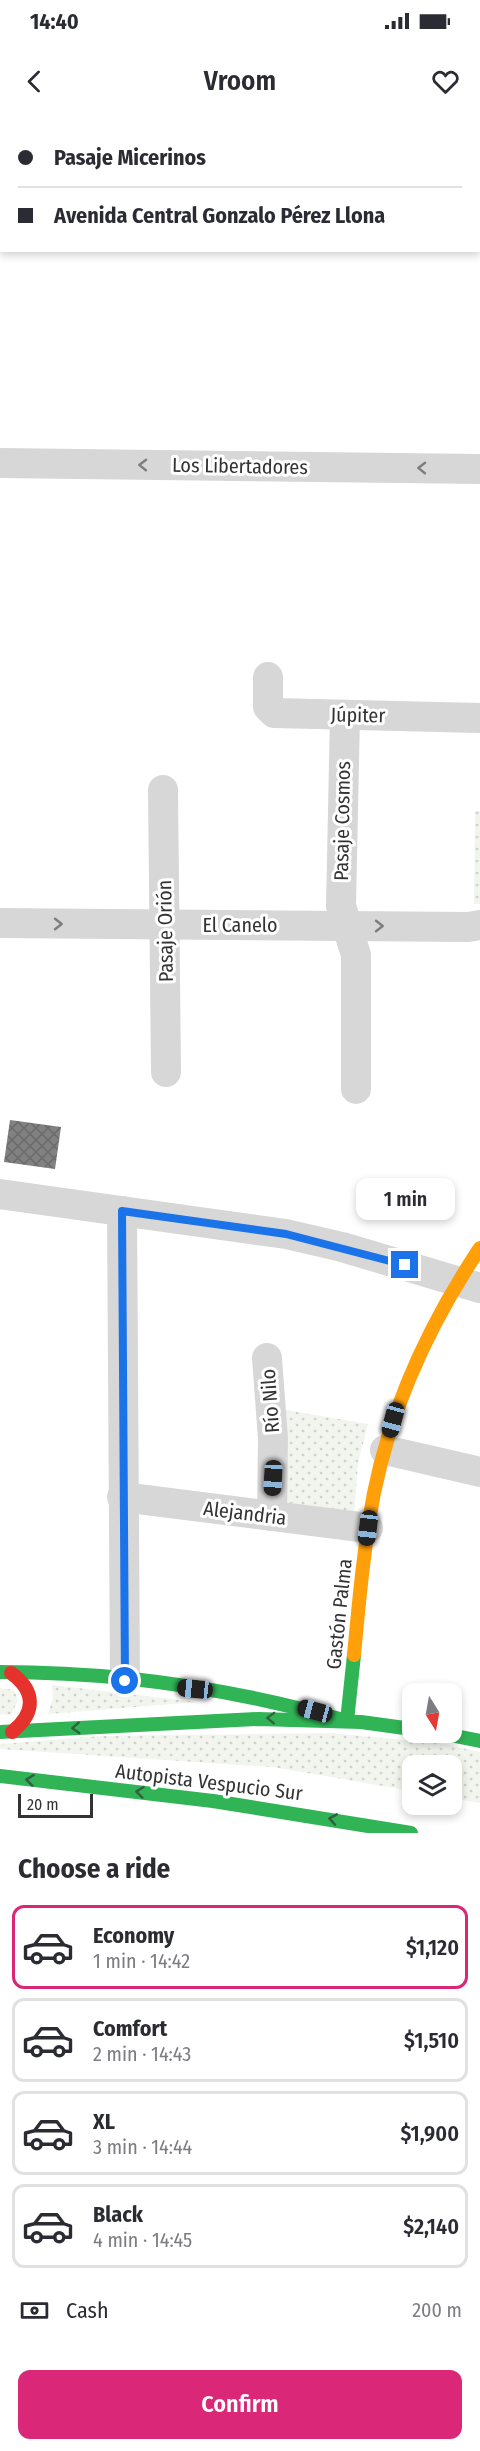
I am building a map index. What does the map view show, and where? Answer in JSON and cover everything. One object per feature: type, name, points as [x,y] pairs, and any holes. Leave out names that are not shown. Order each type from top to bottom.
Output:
[{"type":"main road","name":"Gastón Palma","points":[[347,1721],[368,1528],[385,1450],[415,1361],[468,1285],[480,1248]]},
{"type":"main road","points":[[6,1672],[56,1672],[250,1696],[347,1721]]},
{"type":"main road","points":[[6,1672],[25,1685],[31,1702],[26,1720],[6,1732]]},
{"type":"main road","points":[[6,1732],[196,1719],[257,1718],[347,1721],[402,1728]]},
{"type":"main road","points":[[462,1737],[480,1741]]},
{"type":"main road","name":"Autopista Vespucio Sur","points":[[0,1776],[213,1801],[411,1833]]},
{"type":"street","name":"Los Libertadores","points":[[0,463],[480,469]]},
{"type":"street","name":"Júpiter","points":[[268,676],[268,707],[274,713],[480,718]]},
{"type":"street","name":"Pasaje Cosmos","points":[[345,715],[340,906],[356,955],[356,1089]]},
{"type":"street","name":"Pasaje Orión","points":[[163,790],[166,1072]]},
{"type":"street","name":"El Canelo","points":[[0,923],[480,925]]},
{"type":"street","points":[[0,1194],[286,1234],[342,1247],[468,1285]]},
{"type":"street","points":[[122,1211],[122,1497],[125,1681]]},
{"type":"street","name":"Río Nilo","points":[[267,1358],[273,1439],[272,1516]]},
{"type":"street","points":[[385,1450],[480,1472]]},
{"type":"street","name":"Alejandria","points":[[122,1497],[368,1528]]},
{"type":"shaded area","points":[[475,811],[480,811],[480,904],[474,904]]},
{"type":"shaded area","points":[[286,1410],[368,1424],[358,1463],[354,1516],[284,1506],[288,1453]]},
{"type":"shaded area","points":[[52,1685],[197,1702],[48,1714],[53,1698]]},
{"type":"shaded area","points":[[0,1688],[14,1690],[18,1700],[11,1715],[0,1714]]},
{"type":"shaded area","points":[[332,1733],[402,1740],[402,1743],[445,1744],[480,1752],[480,1803],[462,1800],[462,1755],[402,1755],[402,1789],[273,1767],[0,1749],[0,1744],[102,1736]]},
{"type":"building","points":[[10,1120],[61,1127],[55,1169],[4,1162]]},
{"type":"traffic: fast","points":[[0,1672],[88,1675],[175,1684],[262,1700],[347,1721],[354,1655]]},
{"type":"traffic: fast","points":[[0,1732],[258,1719],[361,1722],[402,1728]]},
{"type":"traffic: fast","points":[[462,1737],[480,1741]]},
{"type":"traffic: fast","points":[[0,1776],[213,1801],[411,1833]]},
{"type":"traffic: slow","points":[[354,1655],[370,1513],[391,1428],[402,1396],[429,1335],[480,1248]]},
{"type":"traffic: jam","points":[[11,1673],[25,1687],[30,1702],[25,1717],[12,1732]]},
{"type":"route","points":[[125,1681],[122,1497],[122,1211],[286,1234],[405,1265]]}]
